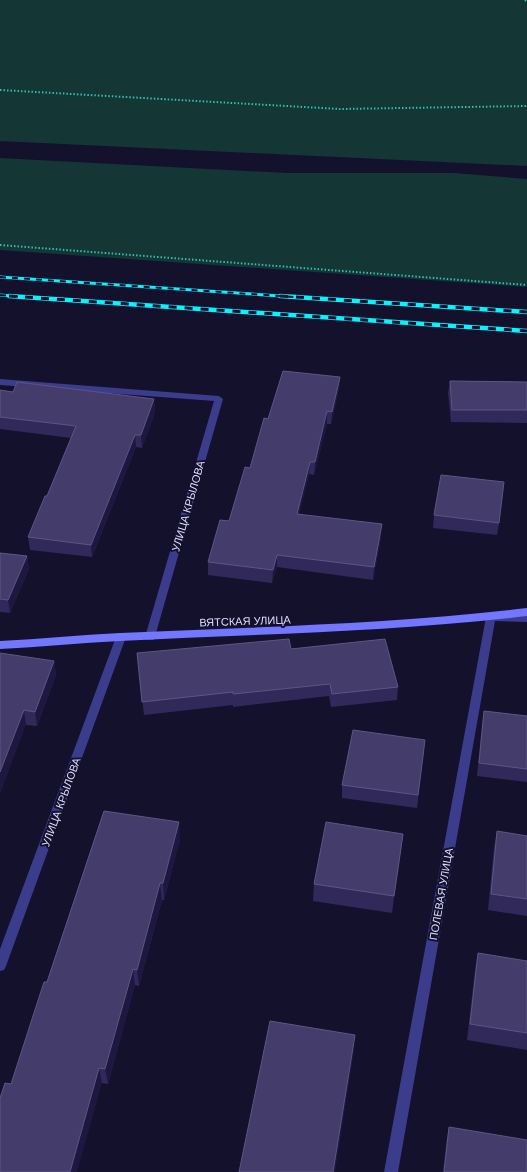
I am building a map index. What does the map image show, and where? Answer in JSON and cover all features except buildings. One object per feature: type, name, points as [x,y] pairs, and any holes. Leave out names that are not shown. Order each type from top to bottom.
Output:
[{"type":"main road","name":"ВЯТСКАЯ УЛИЦА","points":[[0,645],[121,637],[320,630],[491,617],[527,612]]},
{"type":"street","name":"УЛИЦА КРЫЛОВА","points":[[0,382],[219,399],[150,637]]},
{"type":"street","points":[[491,617],[527,618]]},
{"type":"street","name":"ПОЛЕВАЯ УЛИЦА","points":[[391,1172],[491,617]]},
{"type":"street","name":"УЛИЦА КРЫЛОВА","points":[[0,966],[121,637]]},
{"type":"path","points":[[0,90],[340,108],[527,106]]},
{"type":"path","points":[[0,245],[527,285]]},
{"type":"green space","points":[[0,0],[527,0],[527,166],[0,141]]},
{"type":"green space","points":[[0,158],[287,173],[454,173],[527,179],[527,287],[0,250]]},
{"type":"railway","points":[[0,277],[286,296]]},
{"type":"railway","points":[[0,295],[24,297]]},
{"type":"railway","points":[[9,296],[527,331]]},
{"type":"railway","points":[[280,296],[286,296]]},
{"type":"railway","points":[[286,296],[527,312]]},
{"type":"railway","points":[[286,296],[295,297]]}]
